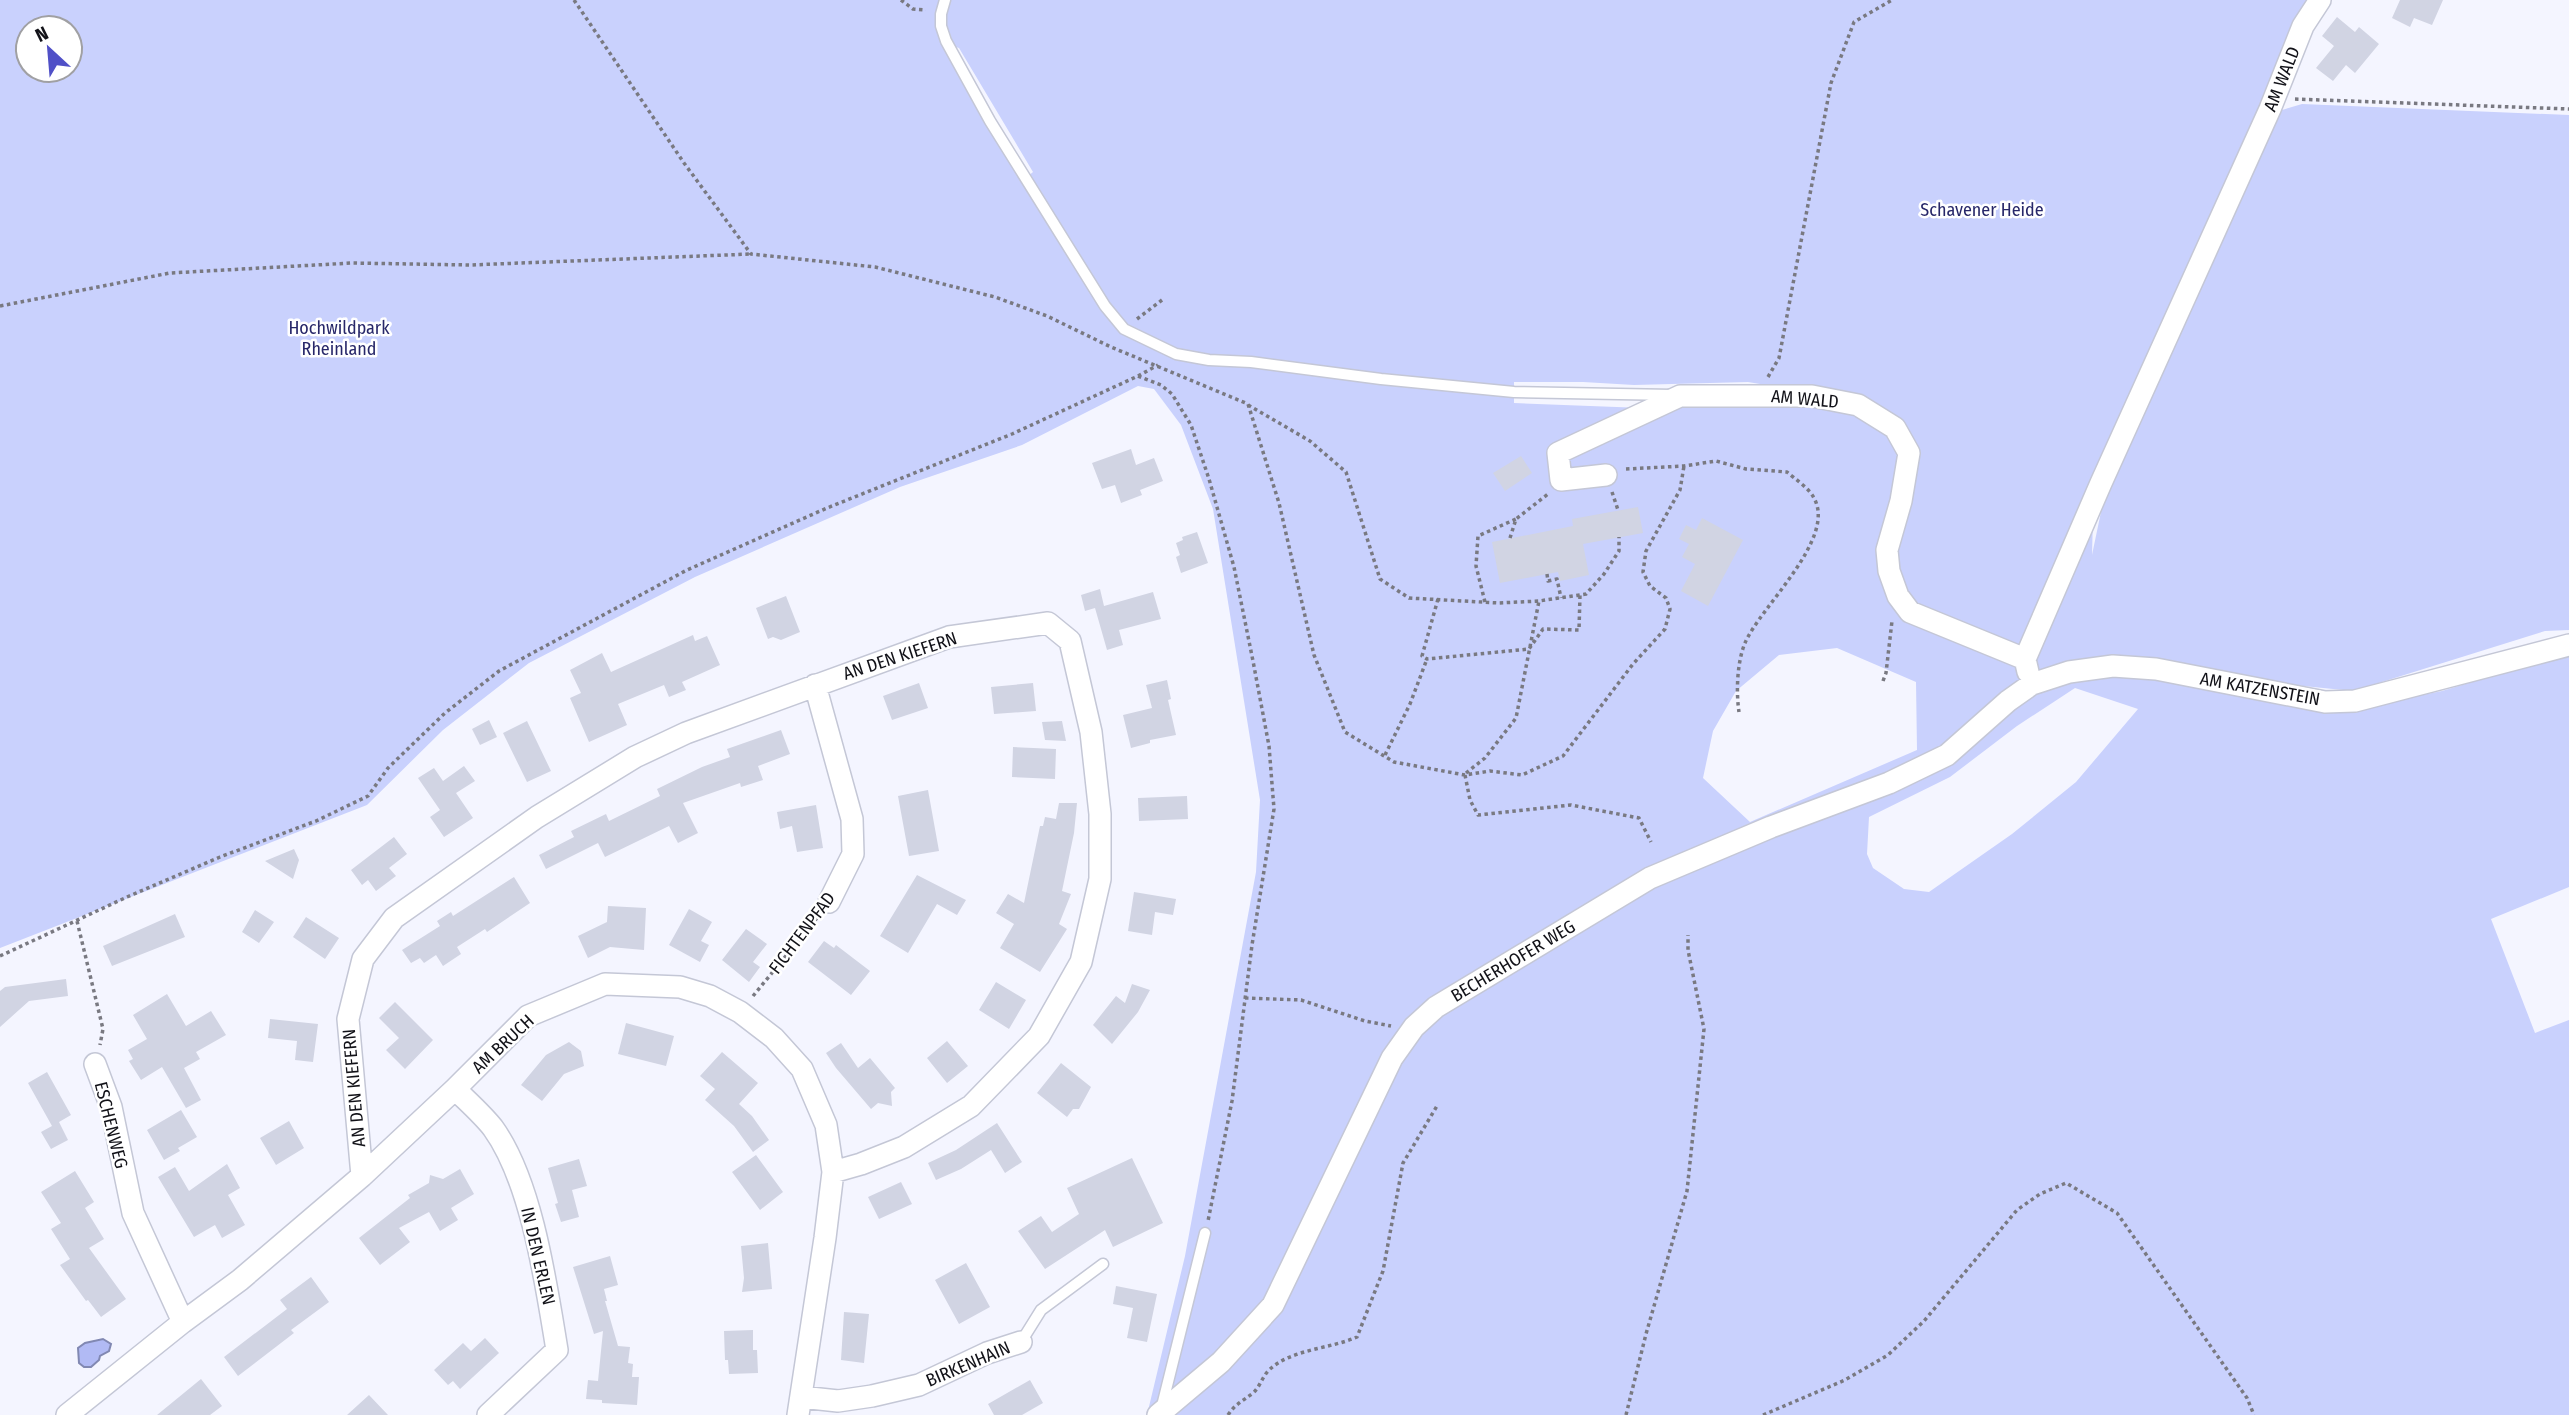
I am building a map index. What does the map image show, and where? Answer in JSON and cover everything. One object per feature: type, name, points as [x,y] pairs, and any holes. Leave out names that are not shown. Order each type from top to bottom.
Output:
[{"type":"street","name":"AM WALD","points":[[2025,659],[2274,98],[2302,26],[2320,0]]},
{"type":"street","name":"AM WALD","points":[[1561,480],[1558,453],[1680,396],[1812,396],[1858,405],[1895,429],[1909,453],[1901,501],[1887,550],[1889,571],[1898,596]]},
{"type":"street","points":[[1561,480],[1606,475]]},
{"type":"street","points":[[1898,596],[1910,612],[2025,659],[2032,684]]},
{"type":"street","name":"AN DEN KIEFERN","points":[[362,1176],[348,1018],[363,959],[394,918],[537,817],[635,757],[686,733],[949,637],[1048,623],[1070,641],[1091,732],[1100,814],[1100,879],[1081,962],[1039,1036],[971,1106],[904,1147],[833,1172]]},
{"type":"street","name":"AM KATZENSTEIN","points":[[2032,684],[2068,672],[2113,666],[2156,669],[2325,702],[2355,701],[2569,645]]},
{"type":"street","name":"BECHERHOFER WEG","points":[[1159,1414],[1221,1362],[1273,1305],[1392,1058],[1414,1027],[1436,1007],[1650,878],[1771,827],[1889,783],[1947,755],[2008,701],[2032,684]]},
{"type":"street","name":"FICHTENPFAD","points":[[815,685],[852,819],[853,854],[829,902]]},
{"type":"street","name":"AM BRUCH","points":[[66,1415],[91,1408],[183,1322],[240,1280],[362,1176],[528,1016],[605,984],[680,987],[710,996],[740,1012],[774,1038],[802,1069],[826,1125],[833,1172],[800,1406]]},
{"type":"street","name":"ESCHENWEG","points":[[95,1064],[111,1107],[133,1213],[183,1322]]},
{"type":"street","name":"IN DEN ERLEN","points":[[455,1089],[492,1127],[516,1169],[544,1271],[557,1350],[488,1415]]},
{"type":"street","name":"BIRKENHAIN","points":[[800,1406],[872,1396],[919,1385],[987,1353],[1021,1342]]},
{"type":"lane","points":[[940,3],[941,26],[946,41],[990,121],[1105,306],[1124,329],[1176,354],[1209,360],[1251,362],[1381,379],[1514,392],[1680,396]]},
{"type":"lane","points":[[1159,1414],[1205,1233]]},
{"type":"lane","name":"BIRKENHAIN","points":[[1021,1342],[1041,1310],[1103,1264]]},
{"type":"path","points":[[574,0],[684,163],[751,254]]},
{"type":"path","points":[[901,0],[913,9],[926,11],[940,3]]},
{"type":"path","points":[[1758,395],[1779,358],[1830,83],[1854,22],[1892,0]]},
{"type":"path","points":[[2274,98],[2569,109]]},
{"type":"path","points":[[0,306],[170,273],[352,263],[470,265],[751,254],[875,267],[995,297],[1047,316],[1111,347],[1248,404],[1310,441],[1346,472],[1380,579],[1409,598],[1485,602],[1539,601],[1586,594],[1619,551],[1619,537]]},
{"type":"path","points":[[1124,329],[1162,300]]},
{"type":"path","points":[[1138,376],[1158,365]]},
{"type":"path","points":[[1248,404],[1279,503],[1314,655],[1345,732],[1394,762],[1465,775],[1490,771],[1522,775],[1563,756],[1633,664],[1665,629],[1670,609],[1666,598],[1650,586],[1643,572],[1646,551],[1680,490],[1684,466]]},
{"type":"path","points":[[1606,475],[1630,468],[1684,466],[1716,461],[1746,469],[1787,471],[1815,498],[1819,526],[1802,560],[1745,643],[1736,691],[1739,712]]},
{"type":"path","points":[[1485,602],[1476,566],[1478,536],[1516,519],[1544,498],[1561,480]]},
{"type":"path","points":[[1510,538],[1516,519]]},
{"type":"path","points":[[1547,574],[1548,581],[1557,579],[1561,598]]},
{"type":"path","points":[[1438,600],[1422,656],[1427,659],[1529,649],[1543,629],[1579,630],[1580,594]]},
{"type":"path","points":[[1883,681],[1894,606],[1898,596]]},
{"type":"path","points":[[1465,775],[1485,758],[1516,718],[1539,601]]},
{"type":"path","points":[[1385,755],[1410,704],[1427,659]]},
{"type":"path","points":[[1465,775],[1470,800],[1478,815],[1571,806],[1639,818],[1651,842]]},
{"type":"path","name":"FICHTENPFAD","points":[[740,1012],[829,902]]},
{"type":"path","name":"ESCHENWEG","points":[[77,922],[103,1029],[95,1064]]},
{"type":"path","points":[[1626,1415],[1687,1191],[1704,1029],[1688,950],[1688,935]]},
{"type":"path","points":[[1245,998],[1301,1000],[1365,1021],[1414,1027]]},
{"type":"path","points":[[1228,1415],[1234,1406],[1254,1392],[1269,1370],[1295,1355],[1339,1345],[1357,1337],[1383,1270],[1403,1163],[1437,1106]]},
{"type":"path","points":[[1763,1415],[1844,1380],[1888,1354],[1924,1321],[2017,1210],[2040,1194],[2066,1183],[2117,1213],[2247,1398],[2254,1415]]},
{"type":"green space","points":[[0,0],[2311,0],[2094,478],[2092,555],[2107,483],[2275,112],[2302,104],[2569,115],[2569,630],[2545,631],[2353,691],[2265,682],[2142,657],[2154,680],[2255,699],[2348,710],[2442,691],[2569,653],[2569,887],[2491,919],[2535,1033],[2569,1020],[2569,1415],[1147,1415],[1185,1256],[1256,872],[1260,800],[1213,509],[1181,425],[1154,389],[1138,386],[1022,445],[900,487],[695,577],[529,663],[443,730],[367,805],[0,948]],"holes":[[[949,45],[959,48],[1033,172],[1027,177]],[[1514,382],[1634,385],[1748,382],[1766,385],[1756,405],[1643,408],[1514,403]],[[1837,648],[1916,682],[1917,750],[1750,822],[1703,778],[1713,731],[1736,691],[1779,655]],[[2075,688],[2138,709],[2076,782],[2012,834],[1929,892],[1904,889],[1873,868],[1867,854],[1869,817],[1950,777],[2017,726]]]},
{"type":"shaded area","points":[[103,1339],[111,1344],[109,1351],[100,1356],[91,1367],[84,1367],[79,1363],[78,1348],[85,1343]]},
{"type":"building","points":[[2400,0],[2443,0],[2432,25],[2414,18],[2410,27],[2392,18]]},
{"type":"building","points":[[2337,17],[2355,32],[2359,27],[2379,44],[2355,73],[2346,65],[2333,81],[2316,68],[2334,46],[2322,36]]},
{"type":"building","points":[[1131,449],[1136,465],[1154,458],[1163,481],[1140,490],[1142,495],[1121,503],[1115,485],[1102,489],[1092,463]]},
{"type":"building","points":[[1521,456],[1532,473],[1505,491],[1493,473]]},
{"type":"building","points":[[1638,507],[1643,533],[1583,544],[1589,575],[1560,581],[1558,572],[1500,583],[1492,542],[1573,526],[1572,519]]},
{"type":"building","points":[[1702,518],[1743,540],[1708,606],[1681,591],[1695,564],[1682,557],[1689,544],[1679,539],[1686,525],[1696,530]]},
{"type":"building","points":[[1197,532],[1208,563],[1181,573],[1176,557],[1180,555],[1176,543],[1183,540],[1182,537]]},
{"type":"building","points":[[1100,589],[1104,606],[1153,592],[1161,619],[1119,630],[1123,645],[1107,650],[1095,608],[1085,611],[1081,595]]},
{"type":"building","points":[[786,596],[800,632],[781,640],[773,637],[768,639],[756,608]]},
{"type":"building","points":[[693,635],[695,641],[707,636],[720,665],[682,682],[686,690],[669,697],[664,685],[618,704],[627,725],[589,742],[570,698],[581,693],[570,670],[602,653],[611,672]]},
{"type":"building","points":[[1167,680],[1171,699],[1168,700],[1176,735],[1150,740],[1150,743],[1131,748],[1123,715],[1152,708],[1146,685]]},
{"type":"building","points":[[919,683],[928,708],[892,720],[883,696]]},
{"type":"building","points":[[1033,683],[1036,711],[994,714],[991,687]]},
{"type":"building","points":[[489,720],[497,737],[480,745],[472,729]]},
{"type":"building","points":[[527,721],[551,771],[527,782],[503,733]]},
{"type":"building","points":[[1062,721],[1066,741],[1045,740],[1042,722]]},
{"type":"building","points":[[781,730],[790,754],[758,766],[763,780],[741,787],[740,783],[683,803],[698,833],[678,843],[669,826],[605,857],[598,843],[546,869],[539,855],[574,837],[571,831],[606,814],[609,821],[660,796],[657,789],[730,757],[727,749]]},
{"type":"building","points":[[1013,747],[1056,749],[1055,779],[1012,777]]},
{"type":"building","points":[[464,766],[475,781],[456,793],[473,818],[444,837],[430,817],[440,810],[418,778],[434,768],[443,781]]},
{"type":"building","points":[[928,790],[939,851],[909,856],[898,796]]},
{"type":"building","points":[[1187,796],[1188,819],[1139,821],[1138,798]]},
{"type":"building","points":[[1059,803],[1077,803],[1062,891],[1071,894],[1059,924],[1067,929],[1040,972],[1000,948],[1014,924],[996,913],[1008,894],[1024,903],[1040,826],[1043,826],[1045,817],[1056,819]]},
{"type":"building","points":[[816,805],[823,848],[797,852],[792,826],[780,829],[777,812]]},
{"type":"building","points":[[394,837],[407,854],[389,868],[396,876],[376,891],[368,880],[362,885],[351,870]]},
{"type":"building","points":[[294,849],[299,860],[293,879],[265,861]]},
{"type":"building","points":[[917,875],[966,900],[957,915],[937,904],[908,953],[880,936]]},
{"type":"building","points":[[514,877],[530,903],[487,932],[485,929],[457,947],[461,954],[443,966],[436,955],[424,963],[420,958],[411,963],[402,950],[440,926],[437,921],[451,912],[453,916]]},
{"type":"building","points":[[1134,892],[1176,899],[1173,915],[1155,912],[1152,935],[1128,931]]},
{"type":"building","points":[[608,906],[646,908],[644,950],[610,947],[588,958],[578,936],[607,922]]},
{"type":"building","points":[[689,909],[712,922],[701,941],[709,945],[700,962],[669,945]]},
{"type":"building","points":[[255,910],[274,922],[259,943],[242,932]]},
{"type":"building","points":[[175,914],[185,937],[112,966],[103,946]]},
{"type":"building","points":[[306,917],[339,938],[325,959],[293,937]]},
{"type":"building","points":[[746,929],[767,944],[753,962],[760,967],[749,982],[722,960]]},
{"type":"building","points":[[824,941],[834,948],[836,945],[870,971],[851,995],[808,962]]},
{"type":"building","points":[[66,979],[68,996],[29,1001],[0,1027],[0,991],[5,987]]},
{"type":"building","points":[[996,982],[1026,1000],[1009,1029],[979,1010]]},
{"type":"building","points":[[1132,984],[1150,990],[1138,1012],[1112,1044],[1093,1025],[1116,996],[1125,1003]]},
{"type":"building","points":[[167,994],[186,1026],[211,1011],[226,1035],[196,1052],[200,1059],[184,1068],[201,1100],[186,1108],[162,1067],[141,1080],[129,1061],[133,1059],[128,1050],[147,1039],[133,1015]]},
{"type":"building","points":[[395,1002],[433,1040],[405,1069],[386,1050],[399,1038],[379,1018]]},
{"type":"building","points":[[270,1019],[318,1024],[313,1062],[295,1060],[297,1041],[268,1038]]},
{"type":"building","points":[[626,1023],[674,1036],[666,1066],[618,1054]]},
{"type":"building","points":[[947,1041],[968,1066],[947,1083],[927,1058]]},
{"type":"building","points":[[569,1042],[581,1051],[584,1066],[564,1074],[542,1101],[521,1085],[546,1055]]},
{"type":"building","points":[[841,1043],[858,1068],[870,1058],[895,1088],[891,1092],[892,1106],[878,1103],[871,1109],[836,1068],[826,1053]]},
{"type":"building","points":[[722,1052],[758,1083],[739,1104],[752,1116],[769,1140],[753,1152],[734,1126],[705,1100],[715,1089],[700,1076]]},
{"type":"building","points":[[1061,1063],[1091,1087],[1079,1109],[1073,1109],[1067,1117],[1037,1093]]},
{"type":"building","points":[[47,1072],[71,1115],[59,1122],[68,1140],[51,1149],[41,1132],[52,1126],[28,1083]]},
{"type":"building","points":[[181,1110],[197,1137],[164,1160],[147,1130]]},
{"type":"building","points":[[289,1121],[304,1148],[276,1165],[260,1138]]},
{"type":"building","points":[[997,1123],[1022,1162],[1005,1173],[991,1150],[961,1169],[936,1180],[928,1163],[956,1150]]},
{"type":"building","points":[[756,1155],[783,1192],[760,1210],[732,1172]]},
{"type":"building","points":[[1132,1158],[1163,1223],[1113,1247],[1105,1230],[1045,1269],[1018,1231],[1041,1216],[1052,1232],[1079,1214],[1067,1188]]},
{"type":"building","points":[[579,1159],[587,1186],[572,1190],[579,1217],[561,1222],[548,1168]]},
{"type":"building","points":[[227,1164],[240,1188],[228,1195],[245,1225],[222,1238],[215,1225],[194,1237],[158,1177],[175,1167],[189,1191]]},
{"type":"building","points":[[460,1169],[474,1194],[451,1208],[458,1220],[440,1231],[429,1212],[399,1228],[410,1242],[380,1265],[359,1238],[410,1198],[408,1195],[429,1183],[430,1175],[443,1179]]},
{"type":"building","points":[[75,1171],[94,1202],[85,1208],[104,1239],[89,1248],[126,1299],[101,1317],[60,1265],[70,1259],[51,1229],[61,1223],[41,1192]]},
{"type":"building","points":[[901,1182],[912,1204],[879,1219],[868,1197]]},
{"type":"building","points":[[768,1243],[772,1289],[742,1292],[744,1278],[741,1246]]},
{"type":"building","points":[[610,1256],[618,1285],[604,1289],[605,1301],[618,1346],[630,1347],[628,1363],[633,1364],[632,1377],[639,1377],[637,1405],[602,1403],[602,1400],[586,1399],[588,1380],[598,1381],[603,1331],[594,1334],[573,1267]]},
{"type":"building","points":[[966,1263],[990,1307],[959,1324],[935,1280]]},
{"type":"building","points":[[311,1277],[329,1302],[291,1330],[294,1333],[238,1376],[224,1357],[287,1309],[280,1300]]},
{"type":"building","points":[[1116,1286],[1157,1294],[1147,1342],[1127,1338],[1133,1308],[1113,1304]]},
{"type":"building","points":[[844,1312],[869,1314],[864,1363],[841,1360]]},
{"type":"building","points":[[753,1330],[753,1350],[757,1350],[758,1373],[729,1374],[728,1360],[725,1360],[724,1331]]},
{"type":"building","points":[[485,1338],[499,1353],[460,1389],[453,1381],[448,1385],[434,1370],[463,1343],[471,1351]]},
{"type":"building","points":[[201,1379],[222,1406],[210,1415],[157,1415]]},
{"type":"building","points":[[1030,1380],[1043,1403],[1022,1415],[994,1415],[988,1404]]},
{"type":"building","points":[[369,1395],[388,1415],[347,1415]]},
{"type":"park label","name":"Schavener Heide","points":[[1982,210]]},
{"type":"park label","name":"Hochwildpark Rheinland","points":[[339,338]]}]
